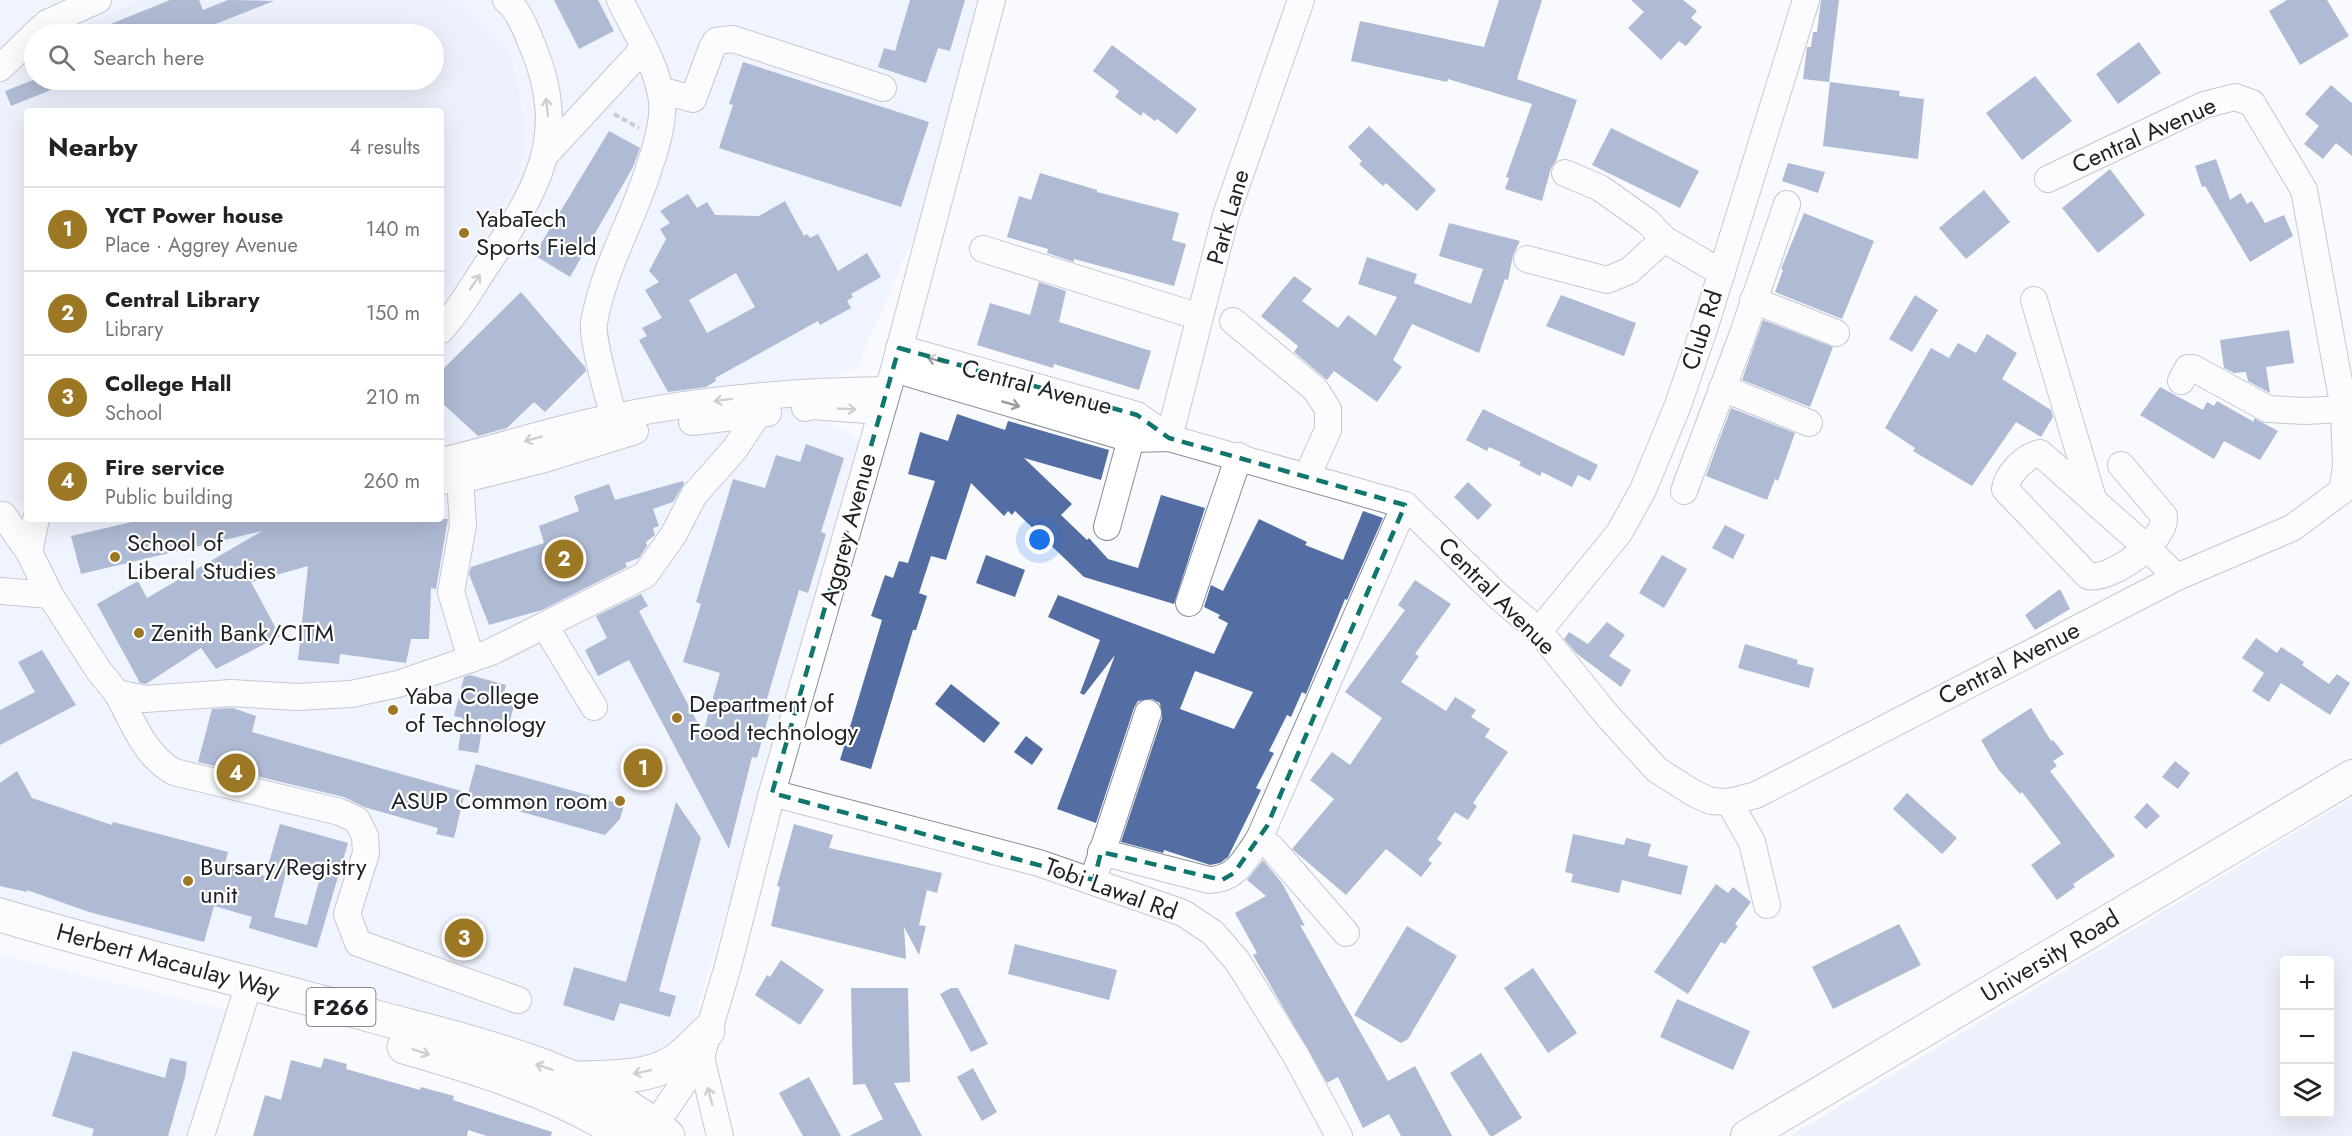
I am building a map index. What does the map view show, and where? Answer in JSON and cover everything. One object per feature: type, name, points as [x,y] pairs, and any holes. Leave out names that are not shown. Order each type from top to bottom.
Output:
[{"type":"highway","name":"Herbert Macaulay Way","points":[[0,915],[105,946],[202,968],[494,1050],[576,1078],[649,1132]]},
{"type":"highway","name":"Herbert Macaulay Way","points":[[0,937],[244,1000],[408,1048],[524,1087],[597,1118],[649,1132]]},
{"type":"highway","points":[[576,1078],[619,1077],[654,1070],[705,1044]]},
{"type":"main road","name":"University Road","points":[[1748,1136],[2352,776]]},
{"type":"street","points":[[46,24],[98,0]]},
{"type":"street","points":[[506,0],[526,32],[539,63],[548,109],[547,153]]},
{"type":"street","points":[[616,425],[593,325],[615,253],[641,194],[658,138],[662,104],[660,90],[620,0]]},
{"type":"street","name":"Aggrey Avenue","points":[[705,1044],[772,793],[890,380],[992,0]]},
{"type":"street","name":"Park Lane","points":[[1169,438],[1226,215],[1301,0]]},
{"type":"street","name":"Club Rd","points":[[1539,631],[1619,533],[1643,490],[1678,405],[1722,273],[1806,0]]},
{"type":"street","points":[[660,90],[693,99],[712,48],[716,41],[725,38],[756,45],[883,88]]},
{"type":"street","points":[[0,68],[24,45]]},
{"type":"street","points":[[444,326],[519,217],[547,153],[643,49]]},
{"type":"street","name":"Central Avenue","points":[[974,381],[1131,439],[1169,438],[1239,456],[1405,505],[1498,596],[1539,631],[1606,714],[1657,770],[1695,794],[1711,801],[1729,802],[1756,795],[2177,577],[2292,528],[2347,492],[2344,409],[2304,190],[2252,103],[2235,96],[2204,105],[2048,178]]},
{"type":"street","points":[[1565,173],[1600,188],[1648,222],[1664,239],[1722,273]]},
{"type":"street","points":[[1684,491],[1741,339],[1787,204]]},
{"type":"street","points":[[1527,259],[1607,280],[1629,271],[1664,239]]},
{"type":"street","points":[[983,249],[1200,317]]},
{"type":"street","points":[[1753,300],[1836,333]]},
{"type":"street","points":[[2034,300],[2094,502]]},
{"type":"street","points":[[1233,321],[1315,389],[1328,409],[1328,430],[1307,476]]},
{"type":"street","points":[[1702,333],[1741,339]]},
{"type":"street","points":[[2181,381],[2188,368],[2193,368],[2268,409],[2344,409]]},
{"type":"street","name":"Central Avenue","points":[[616,425],[731,399],[766,405],[812,406],[890,380],[974,381],[1137,415],[1169,438]]},
{"type":"street","points":[[1722,388],[1809,423]]},
{"type":"street","points":[[117,693],[145,699],[231,693],[297,697],[351,694],[398,684],[471,659],[545,626],[645,575],[675,534],[694,495],[734,450],[766,405]]},
{"type":"street","points":[[444,460],[616,425]]},
{"type":"street","points":[[471,659],[451,592],[463,525],[451,480],[541,460],[616,425]]},
{"type":"street","points":[[1107,527],[1131,439]]},
{"type":"street","points":[[2121,465],[2164,516],[2164,521],[2148,549],[2104,575],[2088,576],[2005,489],[2006,479],[2031,454],[2040,453],[2148,549],[2177,577]]},
{"type":"street","points":[[1189,603],[1239,456]]},
{"type":"street","points":[[1101,852],[1209,880],[1222,880],[1234,873],[1259,839],[1405,505]]},
{"type":"street","points":[[10,514],[50,595],[99,671],[117,693],[144,745],[159,763],[174,772],[340,812],[357,820],[365,836],[366,853],[347,914],[358,943],[518,1000]]},
{"type":"street","points":[[29,552],[35,522]]},
{"type":"street","points":[[0,591],[50,595]]},
{"type":"street","points":[[545,626],[594,707]]},
{"type":"street","points":[[1094,880],[1101,852],[1148,713]]},
{"type":"street","name":"Tobi Lawal Rd","points":[[772,793],[1028,860],[1094,880],[1183,913],[1213,933],[1238,962],[1295,1054],[1339,1136]]},
{"type":"street","points":[[1729,802],[1752,842],[1767,905]]},
{"type":"street","points":[[1259,839],[1272,848],[1346,933]]},
{"type":"street","points":[[201,1136],[244,1000]]},
{"type":"street","points":[[649,1132],[705,1044]]},
{"type":"street","points":[[705,1044],[720,1136]]},
{"type":"path","points":[[593,103],[658,138]]},
{"type":"highlighted area","points":[[899,348],[1137,415],[1169,438],[1405,505],[1267,826],[1234,873],[1222,880],[1101,852],[1094,880],[772,793]]},
{"type":"shaded area","name":"Yaba College of Technology","points":[[0,0],[987,0],[937,184],[857,368],[809,386],[813,414],[867,443],[695,1017],[684,1046],[663,1059],[592,1068],[0,902]]},
{"type":"shaded area","name":"YabaTech Sports Field","points":[[139,0],[447,0],[469,11],[510,54],[519,92],[525,138],[520,172],[503,207],[471,259],[444,290],[444,108],[24,108],[24,499],[0,504],[0,81],[24,61],[24,90],[444,90],[444,24],[86,24]]},
{"type":"shaded area","points":[[2352,798],[2352,1136],[1790,1136]]},
{"type":"shaded area","points":[[0,955],[236,1012],[192,1136],[0,1136]]},
{"type":"building","points":[[170,0],[199,0],[203,10],[228,0],[274,1],[215,24],[111,24]]},
{"type":"building","points":[[554,0],[598,0],[614,31],[579,49]]},
{"type":"building","points":[[910,0],[965,0],[950,51],[938,48],[926,83],[878,67],[884,48],[895,51]]},
{"type":"building","points":[[1499,0],[1542,0],[1517,79],[1577,100],[1556,161],[1551,168],[1542,201],[1505,189],[1509,178],[1506,177],[1532,104],[1448,79],[1447,82],[1351,61],[1360,21],[1484,47]]},
{"type":"building","points":[[1631,0],[1683,0],[1697,11],[1691,18],[1702,27],[1686,46],[1679,41],[1661,60],[1628,28],[1644,12]]},
{"type":"building","points":[[1821,0],[1839,0],[1829,82],[1803,79],[1807,47],[1811,47],[1813,32],[1817,32]]},
{"type":"building","points":[[2287,0],[2327,0],[2349,36],[2300,65],[2269,11]]},
{"type":"building","points":[[2139,42],[2161,73],[2118,104],[2096,74]]},
{"type":"building","points":[[1112,45],[1197,109],[1177,134],[1143,112],[1141,116],[1115,97],[1119,91],[1093,71]]},
{"type":"building","points":[[743,62],[929,122],[901,207],[719,148],[733,105],[729,104]]},
{"type":"building","points":[[2035,76],[2072,121],[2022,160],[1986,113]]},
{"type":"building","points":[[1830,82],[1900,91],[1899,96],[1924,99],[1918,159],[1823,146]]},
{"type":"building","points":[[24,84],[24,90],[51,90],[11,106],[5,91]]},
{"type":"building","points":[[2331,85],[2352,103],[2352,156],[2336,143],[2323,159],[2304,144],[2319,126],[2305,114]]},
{"type":"building","points":[[1369,126],[1436,190],[1417,211],[1386,183],[1383,186],[1359,164],[1362,161],[1348,147]]},
{"type":"building","points":[[1611,128],[1699,171],[1680,208],[1592,165]]},
{"type":"building","points":[[609,131],[640,148],[633,167],[570,277],[534,255]]},
{"type":"building","points":[[2216,159],[2230,200],[2241,193],[2247,204],[2252,201],[2265,223],[2284,215],[2293,236],[2250,262],[2205,186],[2202,187],[2195,166]]},
{"type":"building","points":[[1788,163],[1825,172],[1818,193],[1782,181]]},
{"type":"building","points":[[2110,169],[2145,215],[2098,253],[2062,208]]},
{"type":"building","points":[[1040,173],[1097,190],[1097,192],[1179,213],[1172,240],[1186,244],[1174,286],[1074,259],[1074,262],[1047,253],[1048,249],[1007,237],[1019,196],[1031,200]]},
{"type":"building","points":[[1984,190],[2010,222],[1966,259],[1939,228]]},
{"type":"building","points":[[688,194],[697,208],[707,202],[715,215],[759,216],[785,201],[804,236],[807,234],[810,238],[818,234],[838,271],[867,253],[881,277],[851,294],[853,297],[847,301],[851,308],[820,325],[818,321],[715,378],[716,381],[706,387],[668,392],[639,340],[647,336],[642,328],[662,318],[645,290],[659,282],[649,271],[666,239],[660,229],[670,223],[660,211]],"holes":[[[736,273],[755,307],[707,333],[689,300]]]},
{"type":"building","points":[[1804,213],[1874,241],[1842,319],[1775,292],[1783,270],[1781,269]]},
{"type":"building","points":[[1449,223],[1520,241],[1513,255],[1508,280],[1505,279],[1479,353],[1412,324],[1393,360],[1402,367],[1377,402],[1334,371],[1327,380],[1294,352],[1298,346],[1261,316],[1294,276],[1312,289],[1302,301],[1338,328],[1348,315],[1376,336],[1397,297],[1358,284],[1367,257],[1417,274],[1414,283],[1471,304],[1483,269],[1439,256]]},
{"type":"building","points":[[1039,282],[1066,291],[1059,322],[1151,351],[1139,390],[1054,364],[1053,368],[977,345],[990,303],[1030,315]]},
{"type":"building","points":[[521,292],[586,371],[545,412],[534,402],[507,428],[478,436],[444,405],[444,368]]},
{"type":"building","points":[[1561,295],[1636,323],[1624,356],[1546,326]]},
{"type":"building","points":[[1915,295],[1938,310],[1912,352],[1889,339]]},
{"type":"building","points":[[1763,320],[1833,347],[1810,407],[1742,380]]},
{"type":"building","points":[[2289,330],[2294,363],[2266,367],[2270,393],[2248,381],[2246,372],[2234,373],[2224,368],[2220,340]]},
{"type":"building","points":[[1987,334],[2017,353],[2002,379],[2051,410],[2053,417],[2041,437],[2016,422],[1972,486],[1913,451],[1915,448],[1885,428],[1931,348],[1949,358],[1958,343],[1976,353]]},
{"type":"building","points":[[2160,387],[2203,410],[2207,402],[2214,406],[2217,401],[2254,422],[2254,418],[2278,431],[2260,460],[2224,441],[2214,459],[2140,415]]},
{"type":"building","points":[[1731,408],[1795,433],[1778,481],[1775,479],[1767,500],[1706,476]]},
{"type":"building","points":[[1483,409],[1598,465],[1590,481],[1578,475],[1572,487],[1542,472],[1540,476],[1519,465],[1521,462],[1489,447],[1487,451],[1466,440]]},
{"type":"building","points":[[957,414],[1005,430],[1008,421],[1109,450],[1101,480],[1024,458],[1072,504],[1061,515],[1087,540],[1089,538],[1108,559],[1138,568],[1161,495],[1205,508],[1174,604],[1084,577],[1015,511],[1012,515],[1008,511],[1004,516],[971,483],[946,560],[931,556],[919,593],[927,596],[916,630],[913,630],[871,769],[840,760],[882,620],[871,616],[885,575],[893,578],[899,561],[908,563],[935,481],[908,474],[920,432],[948,441]]},
{"type":"building","points":[[806,444],[844,458],[821,532],[826,534],[808,593],[799,590],[764,709],[770,711],[757,758],[752,757],[729,849],[629,660],[598,676],[585,650],[607,638],[596,616],[641,594],[648,606],[639,611],[703,733],[720,673],[683,662],[701,604],[696,602],[733,479],[765,488],[776,455],[800,462]]},
{"type":"building","points":[[683,481],[684,484],[673,502],[653,509],[659,526],[653,528],[655,535],[646,542],[647,546],[639,558],[625,563],[627,567],[542,610],[489,625],[469,574],[471,567],[544,543],[539,526],[579,511],[574,496],[609,484],[615,500]]},
{"type":"building","points":[[1468,482],[1492,505],[1478,520],[1454,497]]},
{"type":"building","points":[[1363,511],[1383,518],[1347,600],[1345,599],[1306,694],[1302,692],[1291,717],[1287,715],[1269,751],[1274,753],[1256,788],[1261,790],[1228,857],[1220,863],[1210,865],[1164,850],[1163,853],[1121,842],[1162,718],[1160,703],[1152,699],[1138,701],[1134,708],[1096,823],[1057,809],[1115,655],[1084,695],[1080,693],[1100,640],[1048,617],[1058,595],[1214,654],[1228,623],[1218,618],[1220,615],[1204,607],[1211,585],[1223,591],[1259,519],[1307,542],[1305,545],[1343,560]],"holes":[[[1195,671],[1253,692],[1234,729],[1180,709]]]},
{"type":"building","points":[[444,519],[448,519],[436,589],[431,588],[429,639],[411,639],[406,663],[340,654],[339,664],[298,660],[308,566],[251,582],[280,636],[216,669],[201,648],[146,684],[140,683],[97,604],[138,581],[147,598],[262,531],[81,574],[71,536],[132,522],[444,522]]},
{"type":"building","points":[[1725,525],[1745,535],[1733,559],[1712,548]]},
{"type":"building","points":[[986,555],[1025,570],[1015,597],[976,583]]},
{"type":"building","points":[[1662,555],[1687,569],[1664,608],[1639,593]]},
{"type":"building","points":[[1415,580],[1451,604],[1415,654],[1419,656],[1401,682],[1446,711],[1455,697],[1476,710],[1471,717],[1490,729],[1485,737],[1508,752],[1473,803],[1477,806],[1468,820],[1455,812],[1437,839],[1442,843],[1428,860],[1432,863],[1421,877],[1386,849],[1346,895],[1292,849],[1334,799],[1310,780],[1332,752],[1350,765],[1382,718],[1345,692],[1405,610],[1398,605]]},
{"type":"building","points":[[2060,589],[2070,609],[2035,630],[2025,615]]},
{"type":"building","points":[[1607,622],[1625,635],[1609,656],[1631,670],[1621,687],[1576,653],[1564,639],[1569,632],[1588,644]]},
{"type":"building","points":[[2256,638],[2277,653],[2281,647],[2304,662],[2302,665],[2329,684],[2337,674],[2350,683],[2330,715],[2281,683],[2269,702],[2252,691],[2264,673],[2242,658]]},
{"type":"building","points":[[1745,644],[1798,660],[1797,664],[1814,668],[1809,688],[1738,668]]},
{"type":"building","points":[[42,650],[76,705],[0,745],[0,710],[35,692],[18,662]]},
{"type":"building","points":[[470,675],[506,685],[503,697],[515,701],[510,721],[502,720],[500,728],[483,723],[478,753],[458,750],[463,718],[454,716],[464,677]]},
{"type":"building","points":[[951,684],[1000,723],[984,743],[935,704]]},
{"type":"building","points":[[233,708],[256,716],[252,732],[465,792],[454,838],[436,834],[438,828],[364,807],[344,797],[198,762],[212,709]]},
{"type":"building","points":[[2031,708],[2051,741],[2053,740],[2064,754],[2053,761],[2057,766],[2050,771],[2115,856],[2073,884],[2075,887],[2057,900],[2031,865],[2061,843],[2022,792],[2020,794],[1998,769],[1981,740]]},
{"type":"building","points":[[1026,736],[1043,749],[1032,765],[1014,752]]},
{"type":"building","points":[[2175,761],[2190,773],[2178,789],[2162,777]]},
{"type":"building","points":[[476,764],[624,805],[620,819],[605,835],[467,797]]},
{"type":"building","points":[[17,771],[32,798],[112,825],[113,822],[228,852],[225,864],[265,876],[280,824],[348,843],[317,948],[249,928],[252,917],[214,906],[204,942],[89,912],[27,890],[27,892],[0,886],[0,783]],"holes":[[[288,865],[321,874],[307,925],[274,917]]]},
{"type":"building","points":[[1907,793],[1957,838],[1942,854],[1893,809]]},
{"type":"building","points":[[676,802],[701,838],[659,991],[676,996],[670,1017],[620,1003],[614,1021],[563,1005],[574,967],[626,982]]},
{"type":"building","points":[[2147,803],[2160,816],[2146,829],[2134,817]]},
{"type":"building","points":[[794,824],[833,835],[829,848],[942,873],[937,893],[927,890],[919,925],[926,926],[919,955],[904,927],[906,959],[771,926],[780,887],[777,886]]},
{"type":"building","points":[[1573,834],[1624,845],[1626,838],[1651,844],[1648,856],[1688,866],[1681,895],[1622,880],[1619,893],[1571,882],[1573,874],[1565,872]]},
{"type":"building","points":[[1263,860],[1282,883],[1305,926],[1300,925],[1388,1081],[1415,1066],[1452,1136],[1401,1136],[1389,1114],[1363,1128],[1338,1077],[1327,1083],[1253,955],[1257,953],[1235,913],[1266,896],[1247,880]]},
{"type":"building","points":[[1716,884],[1728,893],[1733,887],[1751,902],[1735,924],[1738,926],[1725,944],[1721,942],[1688,994],[1654,972]]},
{"type":"building","points":[[1899,924],[1921,965],[1833,1009],[1812,967]]},
{"type":"building","points":[[1407,926],[1457,956],[1408,1039],[1401,1043],[1354,1015]]},
{"type":"building","points":[[1015,944],[1117,970],[1109,1000],[1008,974]]},
{"type":"building","points":[[781,960],[824,990],[800,1025],[755,995],[767,975],[770,977]]},
{"type":"building","points":[[1533,968],[1577,1033],[1548,1053],[1504,988]]},
{"type":"building","points":[[851,988],[908,988],[910,1082],[894,1083],[922,1136],[849,1136],[883,1119],[865,1084],[853,1085]]},
{"type":"building","points":[[951,988],[958,988],[988,1044],[971,1052],[940,994]]},
{"type":"building","points":[[1677,999],[1750,1031],[1733,1070],[1660,1037]]},
{"type":"building","points":[[73,1051],[165,1078],[170,1058],[187,1062],[168,1136],[92,1136],[94,1129],[52,1116]]},
{"type":"building","points":[[1481,1053],[1522,1118],[1493,1136],[1490,1136],[1450,1073]]},
{"type":"building","points":[[324,1058],[347,1064],[346,1069],[420,1090],[421,1087],[454,1096],[453,1100],[552,1132],[551,1136],[487,1136],[468,1130],[467,1136],[253,1136],[265,1095],[281,1100],[291,1060],[321,1068]]},
{"type":"building","points":[[973,1068],[997,1112],[982,1121],[957,1077]]},
{"type":"building","points":[[809,1077],[841,1136],[803,1136],[779,1093]]},
{"type":"place","name":"YabaTech Sports Field","points":[[464,233]]},
{"type":"place","name":"School of Liberal Studies","points":[[115,557]]},
{"type":"place","name":"Central Library","points":[[564,559]]},
{"type":"place","name":"Zenith Bank/CITM","points":[[139,633]]},
{"type":"place","name":"Yaba College of Technology","points":[[393,710]]},
{"type":"place","name":"Department of Food technology","points":[[677,718]]},
{"type":"place","name":"YCT Power house","points":[[643,768]]},
{"type":"place","name":"Fire service","points":[[236,773]]},
{"type":"place","name":"ASUP Common room","points":[[620,801]]},
{"type":"place","name":"Bursary/Registry unit","points":[[188,881]]},
{"type":"place","name":"College Hall","points":[[464,938]]}]
